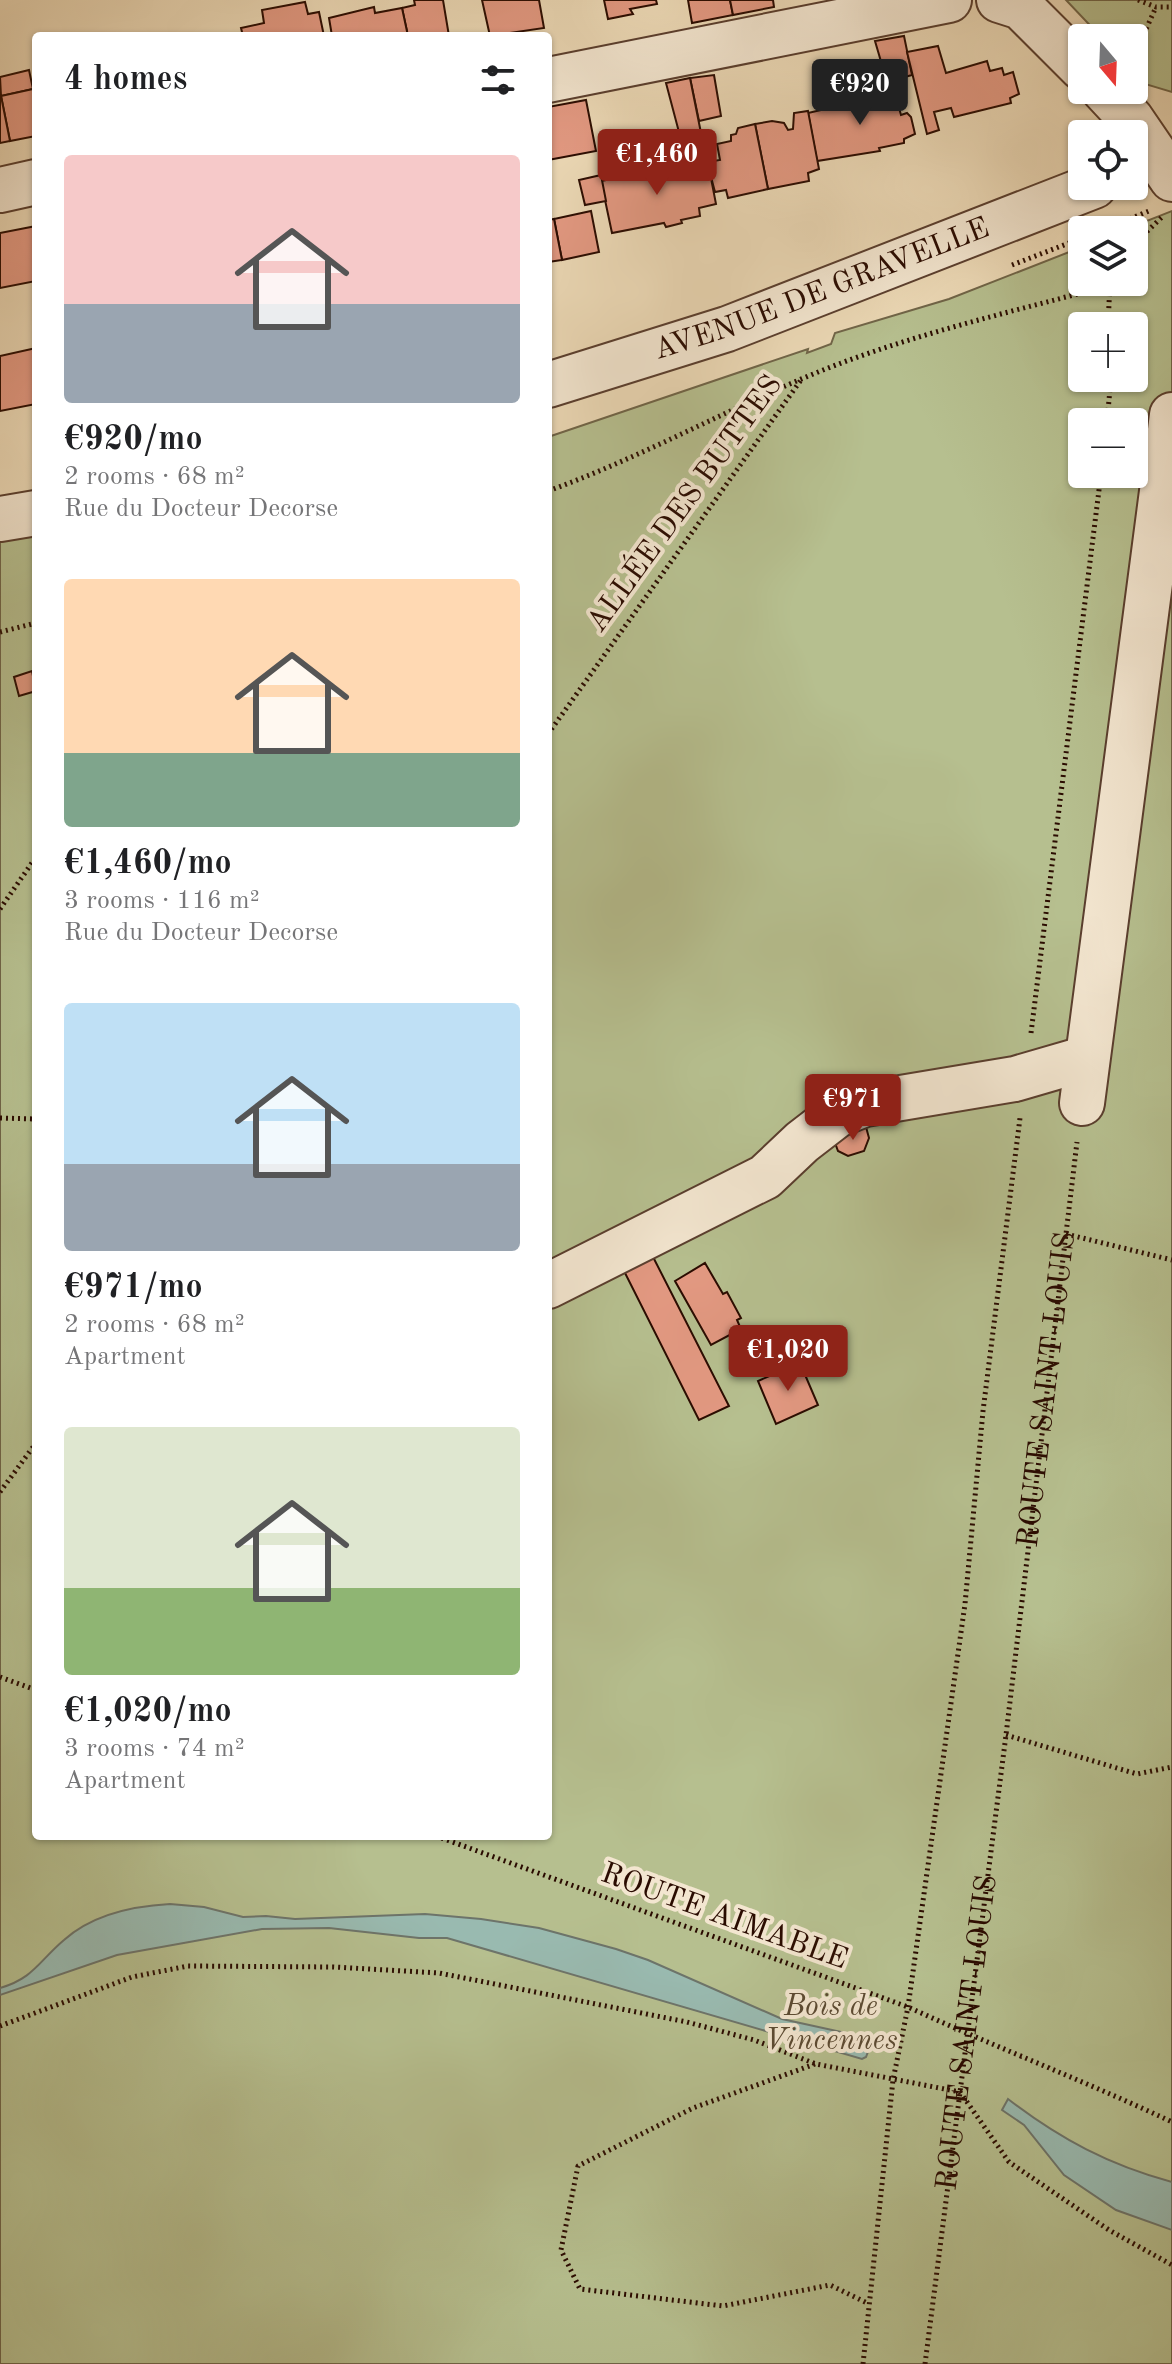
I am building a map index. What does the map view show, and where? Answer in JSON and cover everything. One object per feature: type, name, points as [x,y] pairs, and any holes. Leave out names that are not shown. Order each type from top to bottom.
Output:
[{"type":"street","points":[[552,79],[949,0]]},
{"type":"street","points":[[999,0],[1021,7],[1068,54]]},
{"type":"street","points":[[1117,104],[1131,119],[1160,165]]},
{"type":"street","points":[[0,190],[32,183]]},
{"type":"street","name":"AVENUE DE GRAVELLE","points":[[552,384],[727,329],[1068,196]]},
{"type":"street","points":[[1082,1103],[1172,415]]},
{"type":"street","points":[[0,519],[32,514]]},
{"type":"street","points":[[552,1284],[765,1177],[837,1115],[865,1104],[1025,1076],[1087,1058]]},
{"type":"path","points":[[1138,0],[1156,7],[1172,7]]},
{"type":"path","points":[[1148,25],[1156,7]]},
{"type":"path","points":[[1148,231],[1172,208]]},
{"type":"path","points":[[1137,216],[1142,214]]},
{"type":"path","name":"ALLÉE DES BUTTES","points":[[552,489],[593,474],[802,379],[942,330],[1070,296]]},
{"type":"path","name":"ALLÉE DES BUTTES","points":[[552,728],[802,379]]},
{"type":"path","points":[[863,2364],[893,2080],[908,2007],[965,1604],[983,1411],[1099,488]]},
{"type":"path","points":[[0,632],[32,624]]},
{"type":"path","points":[[0,909],[32,863]]},
{"type":"path","name":"ROUTE SAINT-LOUIS","points":[[925,2364],[1006,1735],[1082,1103]]},
{"type":"path","points":[[0,1118],[32,1119]]},
{"type":"path","points":[[1066,1234],[1172,1260]]},
{"type":"path","points":[[0,1492],[32,1448]]},
{"type":"path","points":[[0,1677],[32,1689]]},
{"type":"path","points":[[1006,1735],[1137,1774],[1172,1767]]},
{"type":"path","name":"ROUTE AIMABLE","points":[[447,1840],[908,2007],[968,2035],[1095,2085],[1172,2122]]},
{"type":"path","points":[[0,2026],[132,1977],[188,1966],[334,1967],[439,1973],[687,2022],[754,2040],[816,2064],[960,2092],[1009,2162],[1109,2230],[1172,2265]]},
{"type":"path","points":[[816,2064],[693,2108],[578,2166],[561,2250],[580,2289],[723,2306],[830,2285],[869,2304]]},
{"type":"green space","points":[[1066,0],[1172,0],[1172,92],[1148,85],[1148,24],[1089,24]]},
{"type":"green space","name":"Bois de Vincennes","points":[[1172,211],[1172,2364],[0,2364],[0,542],[32,534],[32,1840],[552,1840],[552,436],[808,349],[807,353],[831,344],[835,333],[949,299],[1068,252],[1068,296],[1148,296],[1148,220]]},
{"type":"water","points":[[170,1904],[204,1907],[243,1917],[295,1919],[425,1914],[539,1928],[648,1960],[782,2019],[864,2037],[869,2049],[862,2059],[447,1938],[329,1928],[262,1929],[117,1955],[0,1995],[0,1988],[29,1974],[64,1940],[88,1924],[128,1909]]},
{"type":"water","points":[[1008,2099],[1086,2149],[1172,2182],[1172,2230],[1116,2210],[1064,2175],[1024,2125],[1002,2110]]},
{"type":"building","points":[[414,0],[443,0],[448,32],[407,32],[402,8],[415,5]]},
{"type":"building","points":[[482,0],[539,0],[544,28],[489,32]]},
{"type":"building","points":[[604,0],[656,0],[657,4],[630,9],[633,14],[608,19]]},
{"type":"building","points":[[688,0],[730,0],[733,15],[692,23]]},
{"type":"building","points":[[730,0],[773,0],[774,7],[733,15]]},
{"type":"building","points":[[305,2],[308,14],[319,12],[323,32],[242,32],[241,28],[264,23],[262,10]]},
{"type":"building","points":[[374,7],[375,13],[402,8],[407,32],[331,32],[329,18]]},
{"type":"building","points":[[904,36],[912,75],[887,82],[875,41]]},
{"type":"building","points":[[938,46],[946,73],[987,61],[990,71],[1002,68],[1004,75],[1013,72],[1019,94],[1010,98],[1011,103],[954,117],[951,108],[934,112],[939,130],[927,134],[907,52]]},
{"type":"building","points":[[29,70],[32,89],[1,96],[0,77]]},
{"type":"building","points":[[714,75],[721,116],[699,121],[690,78]]},
{"type":"building","points":[[690,78],[701,133],[680,136],[666,83]]},
{"type":"building","points":[[889,87],[895,94],[901,115],[907,113],[911,117],[915,134],[904,139],[904,143],[879,148],[880,151],[817,161],[808,113],[869,99],[871,91]]},
{"type":"building","points":[[32,89],[32,137],[10,141],[1,96]]},
{"type":"building","points":[[0,97],[10,141],[0,143]]},
{"type":"building","points":[[586,100],[596,151],[552,159],[552,106]]},
{"type":"building","points":[[808,111],[819,169],[808,173],[809,181],[768,189],[755,124],[772,121],[784,123],[788,130],[793,129],[794,113]]},
{"type":"building","points":[[755,124],[768,189],[728,198],[726,190],[715,192],[707,162],[720,160],[717,144],[731,141],[731,135],[736,134],[738,128]]},
{"type":"building","points":[[670,163],[672,167],[689,165],[694,178],[710,173],[716,204],[699,208],[700,216],[681,220],[682,223],[666,227],[664,223],[612,233],[601,181],[650,172],[650,166]]},
{"type":"building","points":[[601,175],[606,201],[585,205],[579,180]]},
{"type":"building","points":[[591,211],[599,252],[562,260],[554,219]]},
{"type":"building","points":[[552,219],[562,260],[552,261]]},
{"type":"building","points":[[32,227],[32,282],[0,288],[0,233]]},
{"type":"building","points":[[32,349],[32,405],[0,411],[0,356]]},
{"type":"building","points":[[32,671],[32,692],[19,696],[14,677]]},
{"type":"building","points":[[866,1127],[869,1138],[864,1151],[848,1156],[838,1151],[834,1140]]},
{"type":"building","points":[[650,1251],[729,1406],[699,1420],[621,1265]]},
{"type":"building","points":[[705,1263],[723,1294],[727,1292],[741,1318],[737,1320],[741,1329],[711,1345],[675,1281]]},
{"type":"building","points":[[800,1363],[818,1405],[776,1424],[758,1381]]}]
